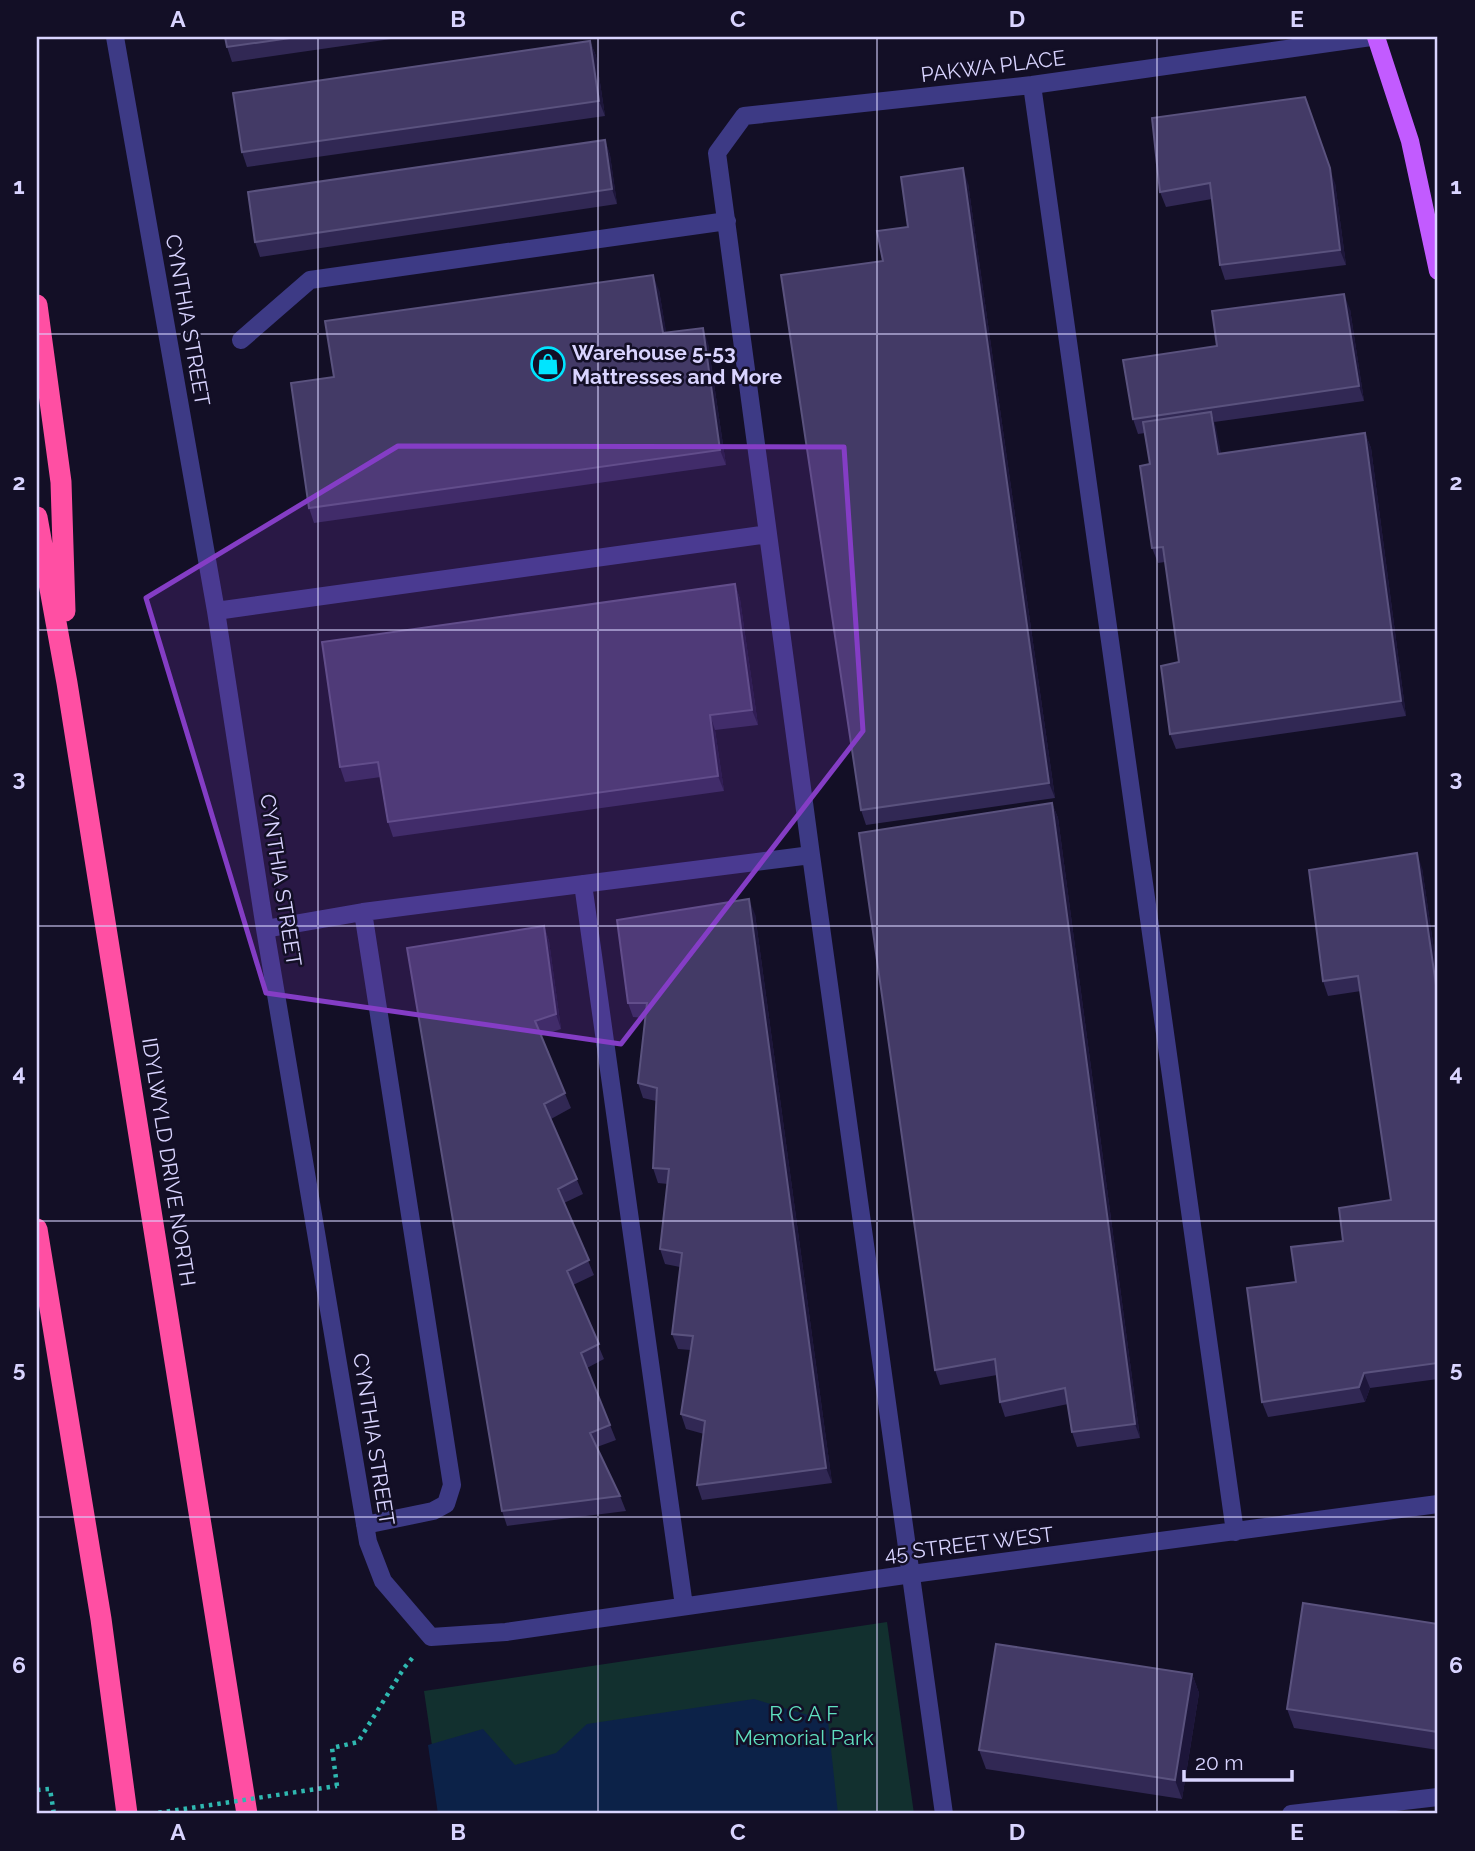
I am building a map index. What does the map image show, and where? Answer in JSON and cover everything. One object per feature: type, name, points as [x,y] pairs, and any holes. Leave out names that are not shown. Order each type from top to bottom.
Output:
[{"type":"highway","points":[[37,305],[61,482],[67,683]]},
{"type":"highway","name":"IDYLWYLD DRIVE NORTH","points":[[37,517],[67,683],[247,1814]]},
{"type":"highway","points":[[37,1229],[100,1619],[128,1814]]},
{"type":"main road","points":[[1374,37],[1409,141],[1438,271]]},
{"type":"street","name":"CYNTHIA STREET","points":[[115,37],[216,611],[265,929],[368,1542],[383,1581],[431,1637]]},
{"type":"street","name":"PAKWA PLACE","points":[[727,221],[718,153],[744,116],[1032,85],[1374,37]]},
{"type":"street","points":[[1032,85],[1235,1532]]},
{"type":"street","points":[[241,340],[310,280],[727,221],[811,855],[944,1814]]},
{"type":"street","points":[[216,611],[768,534]]},
{"type":"street","points":[[265,929],[363,912],[811,855]]},
{"type":"street","points":[[583,884],[684,1606]]},
{"type":"street","points":[[363,912],[453,1485],[446,1504],[433,1511],[365,1525]]},
{"type":"street","name":"45 STREET WEST","points":[[431,1637],[506,1632],[912,1574],[1436,1504]]},
{"type":"street","points":[[1291,1814],[1438,1797]]},
{"type":"path","points":[[150,1814],[337,1786],[332,1748],[358,1742],[404,1668],[431,1637]]},
{"type":"path","points":[[37,1790],[50,1789],[54,1814]]},
{"type":"highlighted area","points":[[398,446],[844,447],[863,731],[621,1044],[266,993],[146,598]]},
{"type":"green space","name":"R C A F Memorial Park","points":[[887,1622],[914,1814],[442,1814],[424,1691]]},
{"type":"water","points":[[754,1699],[828,1721],[838,1814],[438,1814],[428,1745],[483,1729],[515,1765],[556,1753],[587,1724]]},
{"type":"building","points":[[225,37],[297,37],[227,47]]},
{"type":"building","points":[[590,41],[599,101],[242,152],[233,93]]},
{"type":"building","points":[[1305,97],[1330,168],[1340,250],[1220,265],[1210,183],[1160,192],[1152,118]]},
{"type":"building","points":[[605,140],[612,189],[255,242],[248,192]]},
{"type":"building","points":[[963,168],[1049,783],[861,810],[781,275],[883,261],[877,231],[908,227],[901,177]]},
{"type":"building","points":[[653,275],[663,333],[703,328],[720,450],[309,508],[291,383],[334,377],[325,321]]},
{"type":"building","points":[[1344,294],[1359,386],[1133,419],[1123,360],[1217,346],[1212,311]]},
{"type":"building","points":[[1211,412],[1218,454],[1365,433],[1401,701],[1170,734],[1161,666],[1179,662],[1163,547],[1152,548],[1140,466],[1150,464],[1143,422]]},
{"type":"building","points":[[735,584],[752,710],[710,715],[718,776],[388,822],[378,762],[340,767],[322,642]]},
{"type":"building","points":[[1052,803],[1135,1424],[1072,1432],[1065,1388],[1000,1402],[995,1359],[935,1370],[859,833]]},
{"type":"building","points":[[1417,853],[1438,999],[1438,1363],[1364,1373],[1359,1387],[1262,1402],[1247,1288],[1296,1282],[1291,1247],[1343,1241],[1339,1208],[1391,1200],[1358,976],[1323,981],[1309,870]]},
{"type":"building","points":[[749,899],[826,1468],[697,1485],[705,1421],[681,1414],[693,1336],[672,1334],[682,1253],[660,1249],[669,1169],[653,1168],[657,1088],[638,1083],[647,1003],[628,1003],[617,920]]},
{"type":"building","points":[[544,926],[556,1014],[535,1021],[565,1093],[544,1104],[577,1179],[558,1189],[589,1260],[567,1271],[599,1344],[581,1353],[610,1425],[590,1433],[620,1496],[502,1511],[407,948]]},
{"type":"building","points":[[1303,1603],[1438,1624],[1438,1732],[1287,1709]]},
{"type":"building","points":[[996,1644],[1192,1674],[1175,1780],[979,1750]]},
{"type":"place","name":"Warehouse 5-53 Mattresses and More","points":[[548,364]]}]
